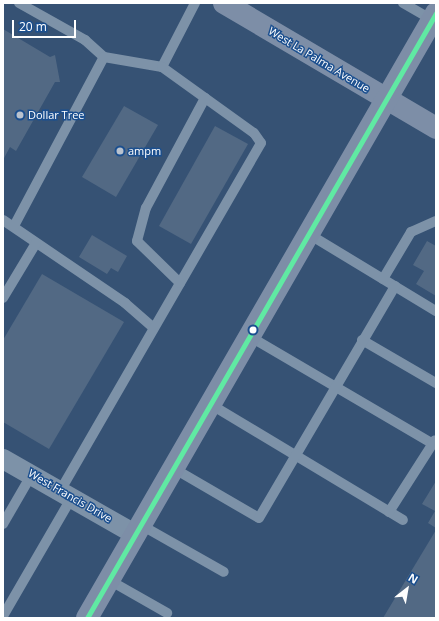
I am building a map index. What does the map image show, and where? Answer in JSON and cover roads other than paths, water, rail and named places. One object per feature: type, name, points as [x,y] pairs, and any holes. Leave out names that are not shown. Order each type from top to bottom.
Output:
[{"type":"main road","name":"West La Palma Avenue","points":[[231,5],[436,128]]},
{"type":"main road","points":[[87,618],[384,98],[435,18]]},
{"type":"street","name":"West Francis Drive","points":[[3,459],[66,494],[138,530]]},
{"type":"lane","points":[[3,616],[154,328],[261,143],[254,133],[162,67],[104,57],[85,40],[19,3]]},
{"type":"lane","points":[[162,67],[195,3]]},
{"type":"lane","points":[[403,3],[435,18]]},
{"type":"lane","points":[[14,226],[104,57]]},
{"type":"lane","points":[[180,283],[137,241],[146,208],[206,98]]},
{"type":"lane","points":[[3,220],[14,226],[36,243],[125,303],[154,328]]},
{"type":"lane","points":[[383,279],[411,232],[433,221]]},
{"type":"lane","points":[[307,233],[436,311]]},
{"type":"lane","points":[[3,298],[36,243]]},
{"type":"lane","points":[[173,468],[259,518],[334,386],[395,286]]},
{"type":"lane","points":[[249,336],[334,386],[434,441],[389,512]]},
{"type":"lane","points":[[362,340],[436,383]]},
{"type":"lane","points":[[210,404],[403,520]]},
{"type":"lane","points":[[3,524],[32,474]]},
{"type":"lane","points":[[138,530],[224,572]]},
{"type":"lane","points":[[109,580],[167,614]]},
{"type":"place","name":"Dollar Tree","points":[[20,115]]},
{"type":"place","name":"ampm","points":[[120,151]]}]
